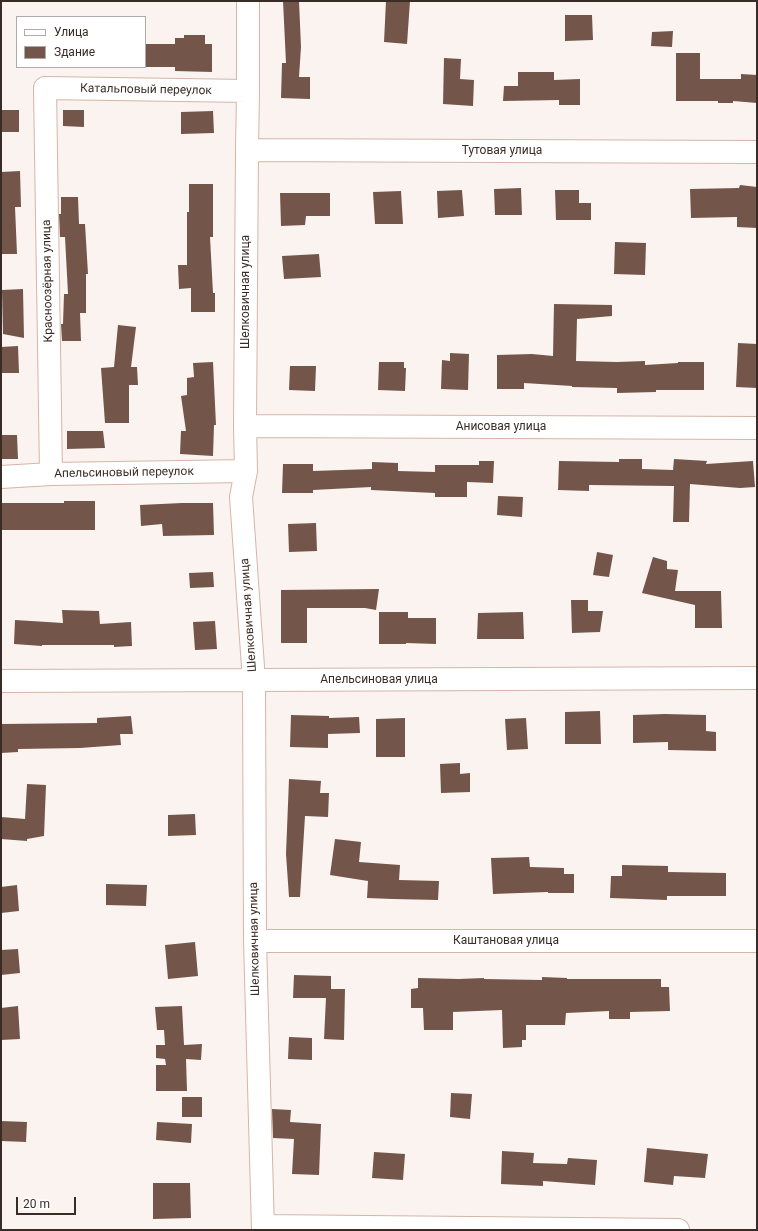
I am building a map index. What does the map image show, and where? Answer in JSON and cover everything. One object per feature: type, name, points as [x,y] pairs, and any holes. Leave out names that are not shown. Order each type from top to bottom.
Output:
[{"type":"street","name":"Шелковичная улица","points":[[248,1],[246,470],[242,497],[254,681],[255,941],[263,1228]]},
{"type":"street","name":"Катальповый переулок","points":[[45,88],[248,91]]},
{"type":"street","name":"Красноозёрная улица","points":[[45,88],[51,474]]},
{"type":"street","name":"Тутовая улица","points":[[247,150],[757,152]]},
{"type":"street","name":"Анисовая улица","points":[[245,426],[757,428]]},
{"type":"street","name":"Апельсиновый переулок","points":[[1,477],[51,474],[246,470]]},
{"type":"street","name":"Апельсиновая улица","points":[[1,681],[757,678]]},
{"type":"street","name":"Каштановая улица","points":[[255,941],[757,941]]},
{"type":"street","points":[[263,1228],[678,1230]]},
{"type":"building","points":[[283,1],[299,1],[301,47],[299,77],[310,77],[310,99],[281,98],[282,63],[286,63]]},
{"type":"building","points":[[386,1],[410,1],[407,44],[384,42]]},
{"type":"building","points":[[565,15],[592,15],[593,40],[565,41]]},
{"type":"building","points":[[673,31],[672,47],[651,46],[652,32]]},
{"type":"building","points":[[184,35],[205,35],[205,44],[212,44],[212,72],[175,71],[175,67],[146,67],[146,44],[175,44],[175,38],[184,38]]},
{"type":"building","points":[[676,53],[700,53],[700,79],[741,79],[741,74],[757,75],[757,103],[733,101],[733,103],[718,103],[718,101],[676,101]]},
{"type":"building","points":[[444,58],[461,59],[460,79],[474,80],[473,106],[443,104]]},
{"type":"building","points":[[518,72],[554,72],[554,80],[580,79],[580,105],[559,105],[559,100],[503,101],[504,86],[518,86]]},
{"type":"building","points":[[1,110],[19,110],[19,132],[1,132]]},
{"type":"building","points":[[63,110],[84,110],[84,127],[63,126]]},
{"type":"building","points":[[213,111],[214,133],[181,134],[181,112]]},
{"type":"building","points":[[20,171],[21,207],[15,207],[17,254],[1,254],[1,172]]},
{"type":"building","points":[[189,184],[213,184],[213,237],[210,237],[213,293],[215,293],[215,312],[191,312],[191,288],[179,289],[178,265],[187,265],[187,212],[189,212]]},
{"type":"building","points":[[740,185],[757,187],[757,228],[737,227],[737,217],[691,218],[690,189],[739,188]]},
{"type":"building","points":[[521,188],[522,215],[495,215],[494,189]]},
{"type":"building","points":[[462,190],[464,216],[438,218],[437,191]]},
{"type":"building","points":[[555,190],[579,190],[579,203],[591,203],[591,220],[556,220]]},
{"type":"building","points":[[401,191],[403,224],[375,224],[373,192]]},
{"type":"building","points":[[280,193],[330,193],[330,216],[306,216],[305,225],[281,226]]},
{"type":"building","points":[[61,197],[78,197],[79,224],[85,224],[88,274],[86,274],[86,313],[80,313],[81,341],[62,341],[61,324],[63,324],[64,294],[68,294],[65,237],[60,237],[59,214],[61,214]]},
{"type":"building","points":[[615,242],[646,243],[645,275],[614,274]]},
{"type":"building","points":[[319,254],[321,277],[284,279],[282,256]]},
{"type":"building","points":[[23,289],[24,338],[3,334],[2,290]]},
{"type":"building","points":[[554,304],[612,305],[612,316],[577,319],[576,361],[645,361],[645,365],[678,362],[704,362],[704,390],[656,390],[656,392],[617,393],[617,388],[572,387],[524,383],[524,389],[497,389],[497,355],[532,354],[553,356]]},
{"type":"building","points":[[118,325],[136,327],[131,367],[137,367],[138,385],[129,385],[129,423],[105,423],[101,368],[114,367]]},
{"type":"building","points":[[738,343],[757,344],[757,388],[736,387]]},
{"type":"building","points":[[18,346],[19,373],[1,373],[1,347]]},
{"type":"building","points":[[450,353],[469,354],[468,390],[441,389],[442,360],[450,361]]},
{"type":"building","points":[[213,362],[216,425],[214,425],[213,456],[180,454],[181,431],[186,431],[181,396],[187,395],[187,378],[194,377],[193,363]]},
{"type":"building","points":[[379,362],[404,362],[404,368],[406,368],[405,391],[378,390]]},
{"type":"building","points":[[290,366],[316,366],[315,391],[289,390]]},
{"type":"building","points":[[67,431],[103,431],[105,448],[67,449]]},
{"type":"building","points":[[1,435],[17,435],[18,459],[1,459]]},
{"type":"building","points":[[619,459],[642,459],[642,469],[673,470],[674,459],[707,461],[706,464],[753,461],[755,487],[740,488],[690,484],[689,522],[673,522],[674,486],[589,485],[589,491],[558,490],[559,461],[619,462]]},
{"type":"building","points":[[479,461],[494,461],[493,483],[467,482],[467,497],[435,497],[435,493],[371,490],[371,487],[313,490],[313,493],[282,493],[283,464],[313,464],[313,471],[372,469],[372,462],[398,463],[398,471],[435,472],[435,465],[479,465]]},
{"type":"building","points":[[498,496],[523,497],[522,517],[497,515]]},
{"type":"building","points":[[64,501],[95,501],[95,530],[1,530],[1,503],[64,503]]},
{"type":"building","points":[[213,503],[214,535],[163,536],[162,524],[141,526],[140,505]]},
{"type":"building","points":[[316,523],[317,551],[289,552],[288,524]]},
{"type":"building","points":[[597,552],[613,555],[609,577],[593,575]]},
{"type":"building","points":[[653,557],[667,561],[667,569],[678,570],[675,591],[721,591],[722,628],[695,628],[695,605],[642,593]]},
{"type":"building","points":[[213,572],[214,587],[190,588],[189,573]]},
{"type":"building","points":[[379,589],[376,610],[365,608],[307,608],[307,643],[281,643],[281,590]]},
{"type":"building","points":[[571,600],[588,600],[588,611],[603,611],[600,632],[572,633]]},
{"type":"building","points":[[62,610],[99,611],[100,624],[131,622],[132,646],[42,646],[14,644],[15,620],[63,623]]},
{"type":"building","points":[[379,612],[408,612],[408,618],[436,618],[436,644],[379,644]]},
{"type":"building","points":[[523,612],[524,639],[477,639],[478,613]]},
{"type":"building","points":[[215,621],[217,649],[195,650],[193,622]]},
{"type":"building","points":[[600,711],[601,744],[565,744],[565,712]]},
{"type":"building","points":[[291,715],[329,716],[329,718],[359,717],[360,733],[328,734],[328,748],[290,747]]},
{"type":"building","points":[[633,715],[706,715],[706,731],[716,732],[716,751],[668,750],[668,742],[633,743]]},
{"type":"building","points":[[131,716],[133,734],[120,734],[121,745],[80,748],[18,749],[18,752],[1,753],[1,724],[97,723],[97,718]]},
{"type":"building","points":[[405,718],[405,757],[376,757],[376,719]]},
{"type":"building","points":[[526,718],[528,749],[507,750],[505,719]]},
{"type":"building","points":[[460,763],[460,774],[470,773],[470,792],[441,793],[440,764]]},
{"type":"building","points":[[289,779],[321,781],[320,793],[329,793],[328,817],[305,816],[300,897],[289,897],[286,854]]},
{"type":"building","points":[[27,784],[46,785],[44,836],[27,839],[27,841],[1,839],[1,817],[25,819]]},
{"type":"building","points":[[195,814],[196,835],[168,836],[168,815]]},
{"type":"building","points":[[335,839],[361,842],[359,862],[400,865],[399,880],[439,881],[438,900],[367,898],[368,881],[330,875]]},
{"type":"building","points":[[529,857],[530,867],[564,868],[564,874],[574,874],[574,893],[548,892],[493,894],[491,858]]},
{"type":"building","points":[[622,865],[668,866],[668,872],[726,873],[726,896],[667,896],[667,900],[610,898],[611,876],[622,876]]},
{"type":"building","points":[[106,884],[147,885],[146,906],[106,905]]},
{"type":"building","points":[[17,885],[19,911],[1,913],[1,887]]},
{"type":"building","points":[[195,942],[198,976],[168,979],[165,945]]},
{"type":"building","points":[[18,949],[20,973],[1,975],[1,950]]},
{"type":"building","points":[[294,975],[331,976],[331,989],[345,989],[344,1040],[324,1039],[326,998],[293,998]]},
{"type":"building","points":[[542,977],[567,979],[661,979],[661,987],[669,987],[670,1011],[630,1012],[630,1019],[609,1019],[609,1011],[566,1013],[565,1025],[526,1025],[526,1040],[522,1040],[522,1047],[503,1048],[502,1010],[453,1012],[453,1030],[424,1030],[423,1008],[411,1008],[411,989],[418,988],[418,978],[542,980]]},
{"type":"building","points":[[18,1006],[20,1039],[1,1040],[1,1008]]},
{"type":"building","points":[[182,1006],[184,1045],[202,1044],[201,1060],[186,1059],[187,1091],[156,1091],[156,1065],[166,1065],[165,1059],[156,1058],[156,1045],[165,1045],[164,1030],[157,1030],[155,1007]]},
{"type":"building","points":[[289,1037],[312,1038],[312,1060],[288,1059]]},
{"type":"building","points":[[451,1093],[472,1094],[470,1119],[450,1117]]},
{"type":"building","points":[[182,1097],[202,1097],[202,1117],[182,1117]]},
{"type":"building","points":[[272,1109],[291,1110],[290,1122],[321,1124],[319,1175],[292,1174],[294,1139],[273,1138]]},
{"type":"building","points":[[1,1121],[27,1122],[26,1142],[1,1141]]},
{"type":"building","points":[[157,1122],[192,1124],[191,1143],[156,1140]]},
{"type":"building","points":[[647,1148],[708,1154],[705,1178],[674,1176],[673,1185],[644,1182]]},
{"type":"building","points":[[502,1151],[534,1153],[533,1163],[567,1164],[568,1158],[597,1160],[595,1185],[543,1181],[543,1186],[501,1184]]},
{"type":"building","points":[[374,1152],[405,1154],[403,1180],[372,1178]]},
{"type":"building","points":[[153,1183],[190,1183],[191,1218],[153,1219]]}]
